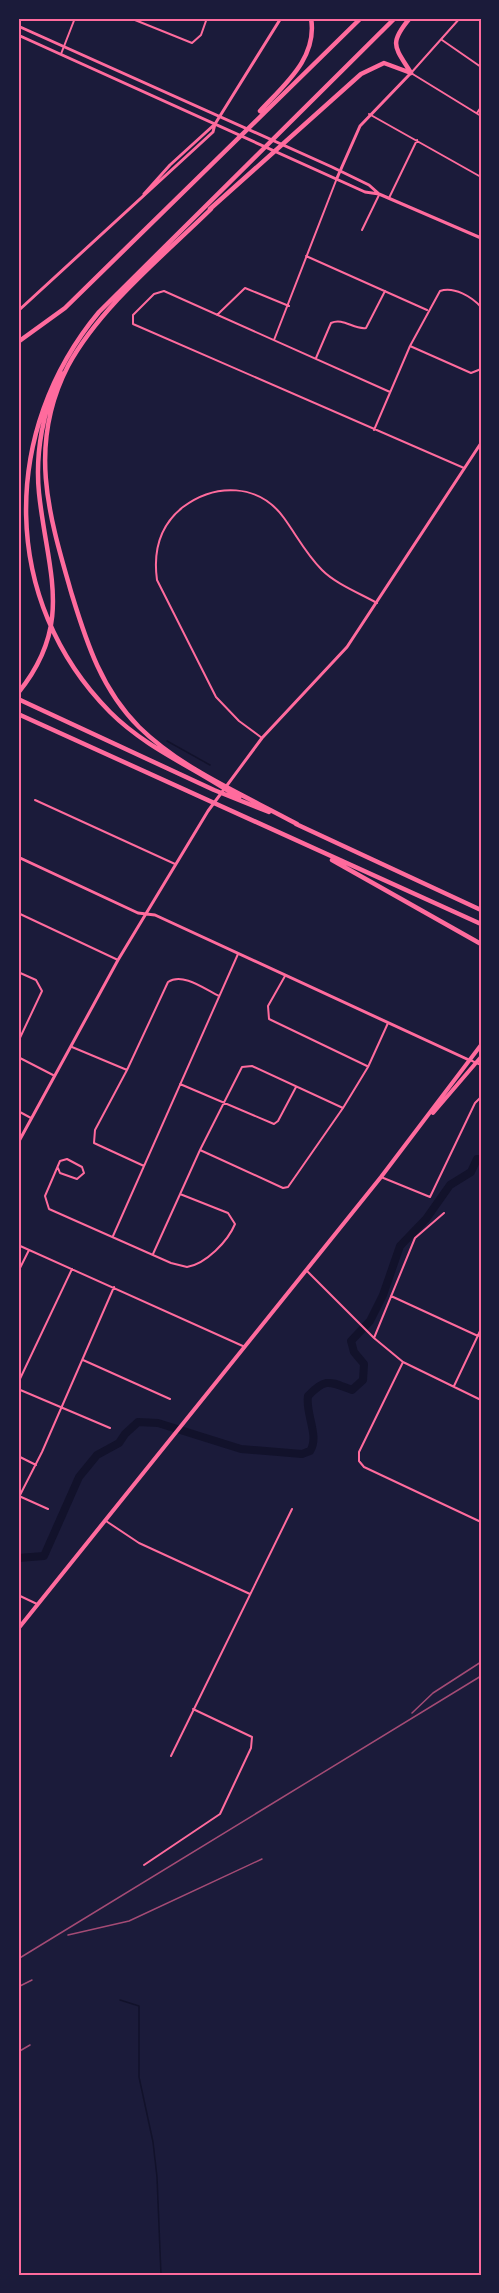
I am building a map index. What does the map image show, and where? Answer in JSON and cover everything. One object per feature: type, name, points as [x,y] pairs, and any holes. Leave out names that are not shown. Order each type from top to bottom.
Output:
[{"type":"highway","points":[[248,127],[297,71],[310,46],[312,35],[310,18]]},
{"type":"highway","points":[[18,342],[44,326],[65,308],[361,18]]},
{"type":"highway","points":[[219,783],[157,750],[133,732],[96,697],[76,671],[55,635],[32,574],[25,529],[24,489],[32,438],[45,399],[63,360],[99,312],[395,18]]},
{"type":"highway","points":[[410,18],[396,36],[395,46],[411,73]]},
{"type":"highway","points":[[411,73],[391,63],[375,65],[346,85],[211,209],[100,319],[79,348],[64,375],[53,404],[46,435],[44,465],[46,497],[53,530],[85,636],[106,685],[126,713],[150,737],[239,798],[481,910]]},
{"type":"highway","points":[[162,249],[211,209]]},
{"type":"highway","points":[[19,692],[37,665],[48,638],[54,612],[53,583],[39,492],[40,441],[49,404],[58,380],[99,312]]},
{"type":"highway","points":[[18,699],[214,790],[230,792],[297,825]]},
{"type":"highway","points":[[18,714],[481,924]]},
{"type":"highway","points":[[320,852],[369,883],[481,944]]},
{"type":"main road","points":[[18,1629],[381,1178],[481,1046]]},
{"type":"main road","points":[[412,1136],[481,1056]]},
{"type":"street","points":[[60,55],[75,18]]},
{"type":"street","points":[[130,18],[192,43],[199,39],[207,18]]},
{"type":"street","points":[[141,198],[170,165],[215,124],[281,18]]},
{"type":"street","points":[[274,340],[337,178],[360,126],[460,18]]},
{"type":"street","points":[[18,26],[340,171],[369,185],[379,194]]},
{"type":"street","points":[[18,35],[365,192],[379,194],[481,238]]},
{"type":"street","points":[[442,40],[481,67]]},
{"type":"street","points":[[411,73],[481,116]]},
{"type":"street","points":[[477,113],[481,107]]},
{"type":"street","points":[[369,114],[481,177]]},
{"type":"street","points":[[18,311],[213,132],[215,124]]},
{"type":"street","points":[[389,198],[417,140]]},
{"type":"street","points":[[362,230],[379,194]]},
{"type":"street","points":[[306,256],[428,311]]},
{"type":"street","points":[[217,315],[245,288],[289,306]]},
{"type":"street","points":[[374,430],[410,346],[440,291],[446,289],[474,300],[481,307]]},
{"type":"street","points":[[390,392],[164,291],[154,294],[133,315],[133,324],[464,468]]},
{"type":"street","points":[[316,358],[331,323],[340,321],[359,328],[366,328],[385,291]]},
{"type":"street","points":[[410,346],[471,372],[476,373],[481,369]]},
{"type":"street","points":[[18,1143],[118,960],[208,811],[262,738],[347,647],[481,443]]},
{"type":"street","points":[[262,738],[239,721],[216,697],[157,580],[154,564],[158,542],[173,516],[193,500],[213,491],[234,489],[252,493],[275,507],[309,558],[324,573],[377,603]]},
{"type":"street","points":[[34,800],[175,864]]},
{"type":"street","points":[[18,857],[130,910],[155,915],[481,1065]]},
{"type":"street","points":[[18,913],[118,960]]},
{"type":"street","points":[[113,1236],[238,954]]},
{"type":"street","points":[[18,972],[36,980],[42,991],[18,1042]]},
{"type":"street","points":[[285,976],[268,1006],[269,1019],[368,1067]]},
{"type":"street","points":[[144,1166],[99,1145],[93,1139],[168,982],[173,978],[184,979],[219,996]]},
{"type":"street","points":[[200,1150],[283,1188],[288,1187],[343,1108],[368,1067],[388,1023]]},
{"type":"street","points":[[70,1046],[127,1070]]},
{"type":"street","points":[[18,1057],[54,1075]]},
{"type":"street","points":[[153,1254],[200,1150],[245,1065],[343,1108]]},
{"type":"street","points":[[180,1084],[274,1124],[278,1121],[296,1087]]},
{"type":"street","points":[[381,1178],[430,1197],[475,1103],[481,1097]]},
{"type":"street","points":[[18,1112],[30,1118]]},
{"type":"street","points":[[58,1168],[60,1173],[76,1179],[84,1173],[81,1166],[67,1159],[60,1161],[45,1197],[47,1206],[171,1263],[193,1266],[208,1257],[234,1228],[235,1220],[228,1213],[180,1194]]},
{"type":"street","points":[[374,1338],[415,1238],[444,1213]]},
{"type":"street","points":[[18,1245],[245,1347]]},
{"type":"street","points":[[18,1272],[29,1250]]},
{"type":"street","points":[[18,1383],[72,1268]]},
{"type":"street","points":[[306,1270],[374,1338],[404,1362],[481,1400]]},
{"type":"street","points":[[48,1509],[18,1498],[62,1409],[114,1287]]},
{"type":"street","points":[[391,1296],[478,1336]]},
{"type":"street","points":[[454,1386],[481,1329]]},
{"type":"street","points":[[82,1360],[170,1399]]},
{"type":"street","points":[[404,1362],[359,1452],[359,1461],[364,1467],[481,1522]]},
{"type":"street","points":[[18,1389],[110,1428]]},
{"type":"street","points":[[18,1456],[36,1465]]},
{"type":"street","points":[[171,1756],[292,1509]]},
{"type":"street","points":[[106,1521],[139,1543],[251,1594]]},
{"type":"street","points":[[18,1595],[37,1605]]},
{"type":"street","points":[[144,1865],[220,1814],[251,1748],[252,1737],[194,1709]]},
{"type":"waterway","points":[[167,741],[210,765]]},
{"type":"waterway","points":[[18,1558],[44,1556],[79,1477],[97,1455],[119,1443],[138,1422],[158,1423],[241,1449],[302,1454],[310,1451],[313,1445],[313,1432],[308,1410],[308,1396],[324,1384],[333,1383],[352,1390],[363,1380],[364,1364],[354,1352],[351,1341],[370,1321],[383,1295],[400,1246],[426,1219],[450,1185],[471,1172],[477,1159],[481,1159]]},
{"type":"waterway","points":[[120,2000],[139,2006],[139,2077],[153,2142],[157,2177],[161,2275]]},
{"type":"railway","points":[[412,1713],[433,1693],[481,1662]]},
{"type":"railway","points":[[18,1959],[481,1676]]},
{"type":"railway","points":[[68,1935],[129,1921],[262,1859]]},
{"type":"railway","points":[[18,1987],[32,1980]]},
{"type":"railway","points":[[18,2052],[30,2045]]}]
